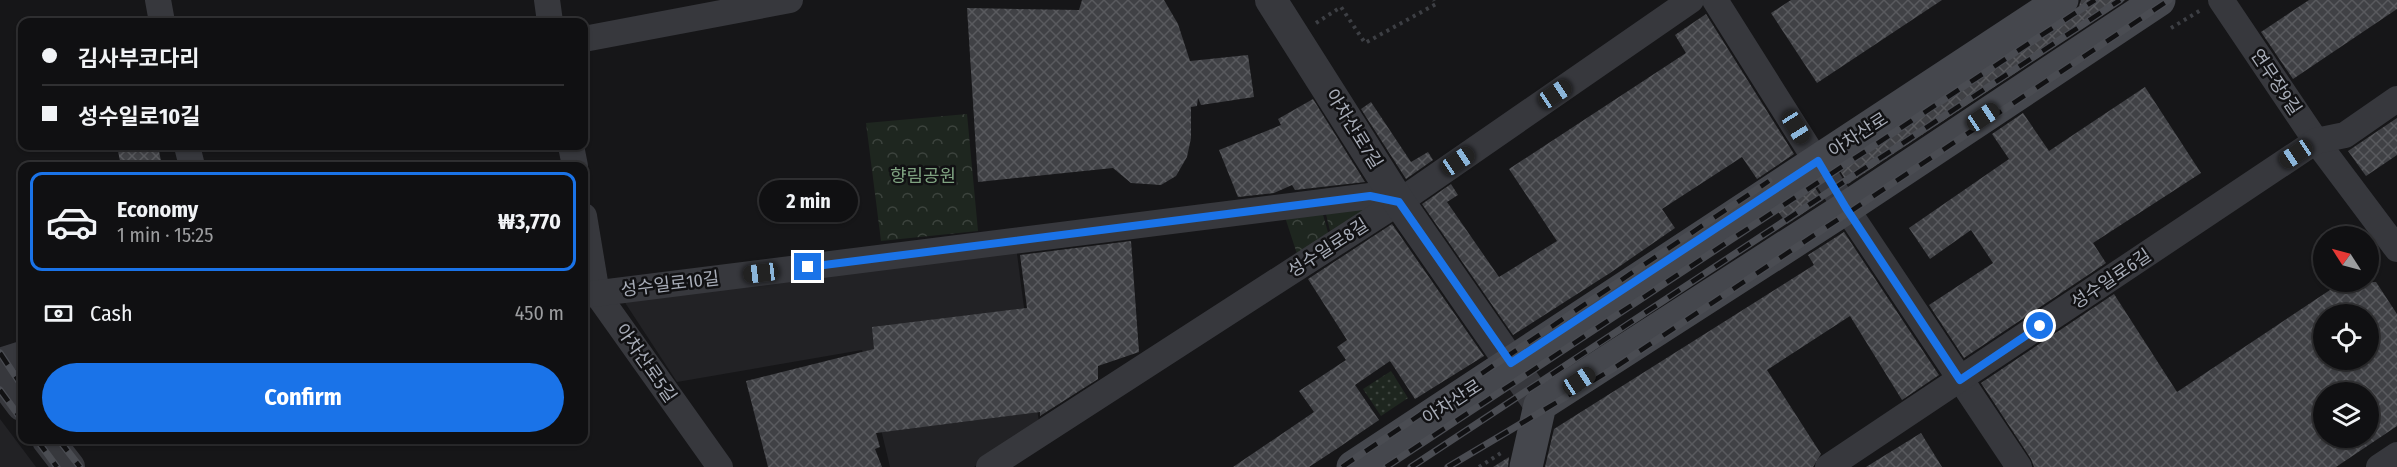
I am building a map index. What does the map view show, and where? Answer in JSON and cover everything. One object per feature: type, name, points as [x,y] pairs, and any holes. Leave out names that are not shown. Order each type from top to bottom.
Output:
[{"type":"main road","name":"아차산로","points":[[1540,405],[1832,184],[2062,0]]},
{"type":"main road","name":"아차산로","points":[[1353,467],[1511,363],[2159,0]]},
{"type":"main road","points":[[1526,467],[1540,405]]},
{"type":"street","points":[[158,0],[161,18]]},
{"type":"street","points":[[547,0],[549,18]]},
{"type":"street","points":[[588,38],[790,0]]},
{"type":"street","name":"아차산로7길","points":[[1271,0],[1399,202],[1540,405]]},
{"type":"street","name":"성수일로8길","points":[[989,467],[1399,202],[1691,0]]},
{"type":"street","points":[[1715,0],[1832,184],[2019,467]]},
{"type":"street","name":"연무장9길","points":[[2221,0],[2316,141],[2397,249]]},
{"type":"street","name":"성수일로6길","points":[[1828,467],[2316,141],[2345,135],[2397,99]]},
{"type":"street","name":"성수일로10길","points":[[590,294],[1370,196],[1399,202]]},
{"type":"street","name":"아차산로5길","points":[[588,268],[590,294],[720,467]]},
{"type":"street","points":[[0,361],[18,355]]},
{"type":"street","points":[[0,375],[18,400]]},
{"type":"street","points":[[51,444],[69,467]]},
{"type":"street","points":[[2379,467],[2397,455]]},
{"type":"path","points":[[1295,36],[1341,7],[1365,43],[1436,4],[1434,0]]},
{"type":"shaded area","points":[[1016,246],[1039,423],[974,467],[890,467],[862,350],[677,382],[622,298]]},
{"type":"shaded area","points":[[0,419],[36,467],[0,467]]},
{"type":"green space","name":"향림공원","points":[[967,114],[978,231],[881,241],[866,123]]},
{"type":"green space","points":[[1364,201],[1368,211],[1331,235],[1325,210]]},
{"type":"green space","points":[[1322,211],[1329,236],[1298,257],[1285,217]]},
{"type":"green space","points":[[1391,371],[1408,398],[1381,416],[1363,389]]},
{"type":"building","points":[[1082,0],[1164,0],[1178,24],[1190,61],[1248,55],[1254,97],[1201,105],[1198,98],[1197,106],[1191,107],[1191,138],[1187,157],[1176,176],[1161,185],[1131,183],[1113,168],[978,182],[967,8],[1079,10]]},
{"type":"building","points":[[1791,0],[1942,0],[1817,83],[1771,13]]},
{"type":"building","points":[[2081,0],[2125,0],[1848,184],[1839,169],[2072,16]]},
{"type":"building","points":[[2309,0],[2397,0],[2397,9],[2293,79],[2261,32]]},
{"type":"building","points":[[1706,14],[1794,154],[1757,179],[1742,157],[1662,209],[1675,228],[1513,335],[1422,204],[1451,184],[1458,195],[1447,202],[1499,277],[1557,241],[1509,169],[1686,53],[1675,35]]},
{"type":"building","points":[[2145,87],[2201,173],[2093,243],[2106,263],[1964,358],[1929,305],[1993,263],[1971,230],[1930,259],[1909,228],[2009,159],[1992,134],[2023,113],[2049,151]]},
{"type":"building","points":[[1313,99],[1365,182],[1295,190],[1292,185],[1274,193],[1238,197],[1219,150],[1281,125],[1278,119]]},
{"type":"building","points":[[1371,102],[1411,162],[1428,152],[1433,160],[1406,179],[1361,109]]},
{"type":"building","points":[[2397,118],[2397,155],[2366,176],[2348,151]]},
{"type":"building","points":[[118,150],[159,150],[161,162],[120,162]]},
{"type":"building","points":[[1814,186],[1823,200],[1787,224],[1777,210]]},
{"type":"building","points":[[1392,224],[1484,356],[1415,399],[1390,361],[1355,385],[1379,420],[1338,448],[1309,467],[1233,467],[1314,412],[1299,391],[1346,360],[1337,347],[1347,340],[1308,279]]},
{"type":"building","points":[[1844,232],[1939,375],[1902,400],[1850,316],[1767,370],[1821,454],[1813,467],[1545,467],[1554,429],[1814,265],[1808,255]]},
{"type":"building","points":[[1131,241],[1139,352],[1098,366],[1098,379],[1040,416],[1040,412],[876,433],[880,447],[875,449],[882,467],[768,467],[746,381],[874,349],[872,327],[1027,308],[1020,255]]},
{"type":"building","points":[[2379,287],[2397,314],[2397,426],[2379,438],[2379,382],[2313,382],[2313,448],[2364,448],[2336,467],[2034,467],[1981,383],[2114,294],[2177,392],[2327,292],[2379,292]]},
{"type":"building","points":[[1921,433],[1942,467],[1866,467]]},
{"type":"building","points":[[1509,457],[1508,467],[1493,467]]},
{"type":"railway","points":[[1386,467],[2095,0]]},
{"type":"railway","points":[[1411,467],[2120,0]]},
{"type":"railway","points":[[1448,467],[1611,370],[2169,0]]},
{"type":"railway","points":[[1342,467],[1769,181]]},
{"type":"railway","points":[[0,353],[18,380]]},
{"type":"railway","points":[[0,390],[18,415]]},
{"type":"railway","points":[[40,444],[57,467]]},
{"type":"railway","points":[[62,444],[80,467]]},
{"type":"route","points":[[808,267],[1370,196],[1399,202],[1511,363],[1818,161],[1846,208],[1960,380],[2040,326]]}]
